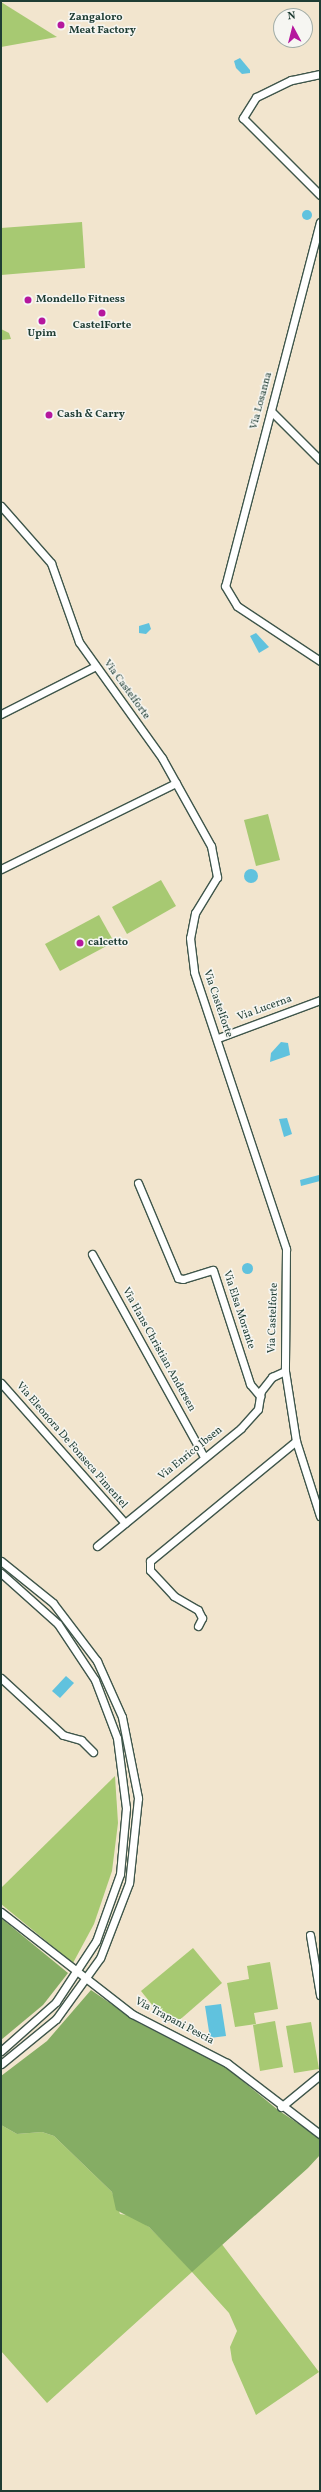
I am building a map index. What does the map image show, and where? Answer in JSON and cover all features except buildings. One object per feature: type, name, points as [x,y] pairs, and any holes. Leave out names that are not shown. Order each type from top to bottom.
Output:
[{"type":"street","points":[[320,74],[291,80],[256,97],[244,118],[320,195]]},
{"type":"street","name":"Via Losanna","points":[[320,222],[225,586],[237,606],[320,661]]},
{"type":"street","points":[[271,411],[320,460]]},
{"type":"street","name":"Via Castelforte","points":[[1,506],[51,563],[79,642],[176,783],[211,846],[216,862],[217,877],[195,913],[190,938],[194,972],[218,1038],[286,1249],[284,1371],[296,1441],[320,1516]]},
{"type":"street","points":[[1,714],[96,666]]},
{"type":"street","points":[[1,869],[176,783]]},
{"type":"street","name":"Via Lucerna","points":[[218,1038],[320,1000]]},
{"type":"street","name":"Via Elsa Morante","points":[[138,1183],[178,1278],[183,1280],[213,1270],[250,1384],[260,1396]]},
{"type":"street","name":"Via Hans Christian Andersen","points":[[92,1254],[204,1457]]},
{"type":"street","name":"Via Enrico Ibsen","points":[[97,1546],[241,1428],[258,1409],[260,1396],[272,1377],[284,1371]]},
{"type":"street","name":"Via Eleonora De Fonseca Pimentel","points":[[1,1383],[125,1523]]},
{"type":"street","points":[[198,1626],[202,1618],[198,1610],[174,1596],[150,1570],[150,1561],[296,1441]]},
{"type":"street","points":[[1,1561],[53,1603],[86,1643],[115,1697],[130,1746],[138,1798],[134,1860],[116,1922],[87,1980],[56,2020],[1,2064]]},
{"type":"street","points":[[1,1573],[48,1612],[87,1664],[111,1717],[121,1757],[126,1808],[120,1874],[106,1920],[78,1974],[41,2018],[1,2051]]},
{"type":"street","points":[[1,1678],[63,1735],[81,1740],[93,1752]]},
{"type":"street","name":"Via Trapani Pescia","points":[[1,1912],[78,1974],[132,2014],[227,2063],[281,2107],[320,2134]]},
{"type":"street","points":[[310,1935],[320,1995]]},
{"type":"street","points":[[281,2107],[320,2075]]},
{"type":"green space","points":[[1,2],[57,37],[1,47]]},
{"type":"green space","points":[[82,222],[85,268],[1,275],[1,228]]},
{"type":"green space","points":[[1,329],[9,333],[11,339],[2,340]]},
{"type":"green space","points":[[268,814],[280,860],[256,866],[244,820]]},
{"type":"green space","name":"calcetto","points":[[161,880],[176,906],[127,934],[112,907]]},
{"type":"green space","name":"calcetto","points":[[99,915],[114,942],[60,971],[45,944]]},
{"type":"green space","points":[[115,1776],[118,1823],[112,1871],[94,1924],[73,1963],[1,1904],[1,1888]]},
{"type":"green space","points":[[1,1918],[68,1973],[43,2005],[1,2040]]},
{"type":"green space","points":[[193,1948],[222,1983],[175,2024],[165,2021],[141,1991]]},
{"type":"green space","points":[[270,1962],[278,2009],[254,2013],[256,2024],[235,2027],[227,1983],[249,1979],[247,1966]]},
{"type":"green space","points":[[91,1990],[139,2023],[227,2068],[278,2110],[320,2138],[320,2155],[308,2168],[192,2272],[149,2227],[116,2210],[112,2192],[54,2136],[42,2132],[17,2134],[1,2125],[1,2076],[47,2041]]},
{"type":"green space","points":[[275,2021],[283,2067],[260,2071],[253,2025]]},
{"type":"green space","points":[[311,2022],[319,2069],[294,2073],[286,2026]]},
{"type":"green space","points":[[1,2125],[17,2134],[42,2132],[54,2136],[112,2192],[120,2214],[133,2216],[149,2227],[192,2271],[221,2243],[319,2372],[256,2415],[232,2360],[230,2347],[237,2331],[229,2313],[192,2272],[47,2403],[1,2351]]},
{"type":"water","points":[[240,58],[250,70],[250,73],[242,74],[236,68],[234,61]]},
{"type":"water","points":[[305,210],[309,210],[311,211],[311,219],[305,220],[302,217],[302,213]]},
{"type":"water","points":[[149,623],[151,629],[146,634],[139,633],[139,626]]},
{"type":"water","points":[[256,633],[269,647],[259,653],[250,636]]},
{"type":"water","points":[[251,869],[256,871],[258,876],[256,881],[251,883],[246,881],[244,876],[246,871]]},
{"type":"water","points":[[281,1042],[288,1043],[290,1055],[270,1062],[271,1053]]},
{"type":"water","points":[[287,1118],[292,1134],[284,1137],[279,1119]]},
{"type":"water","points":[[319,1175],[320,1181],[301,1186],[300,1180]]},
{"type":"water","points":[[245,1263],[249,1263],[251,1264],[251,1272],[245,1273],[242,1270],[242,1266]]},
{"type":"water","points":[[66,1676],[74,1683],[60,1698],[52,1691]]},
{"type":"water","points":[[221,2004],[226,2036],[210,2038],[205,2006]]},
{"type":"place","name":"Zangaloro Meat Factory","points":[[61,25]]},
{"type":"place","name":"Mondello Fitness","points":[[28,300]]},
{"type":"place","name":"CastelForte","points":[[102,313]]},
{"type":"place","name":"Upim","points":[[42,321]]},
{"type":"place","name":"Cash & Carry","points":[[49,415]]},
{"type":"place","name":"calcetto","points":[[80,943]]}]
